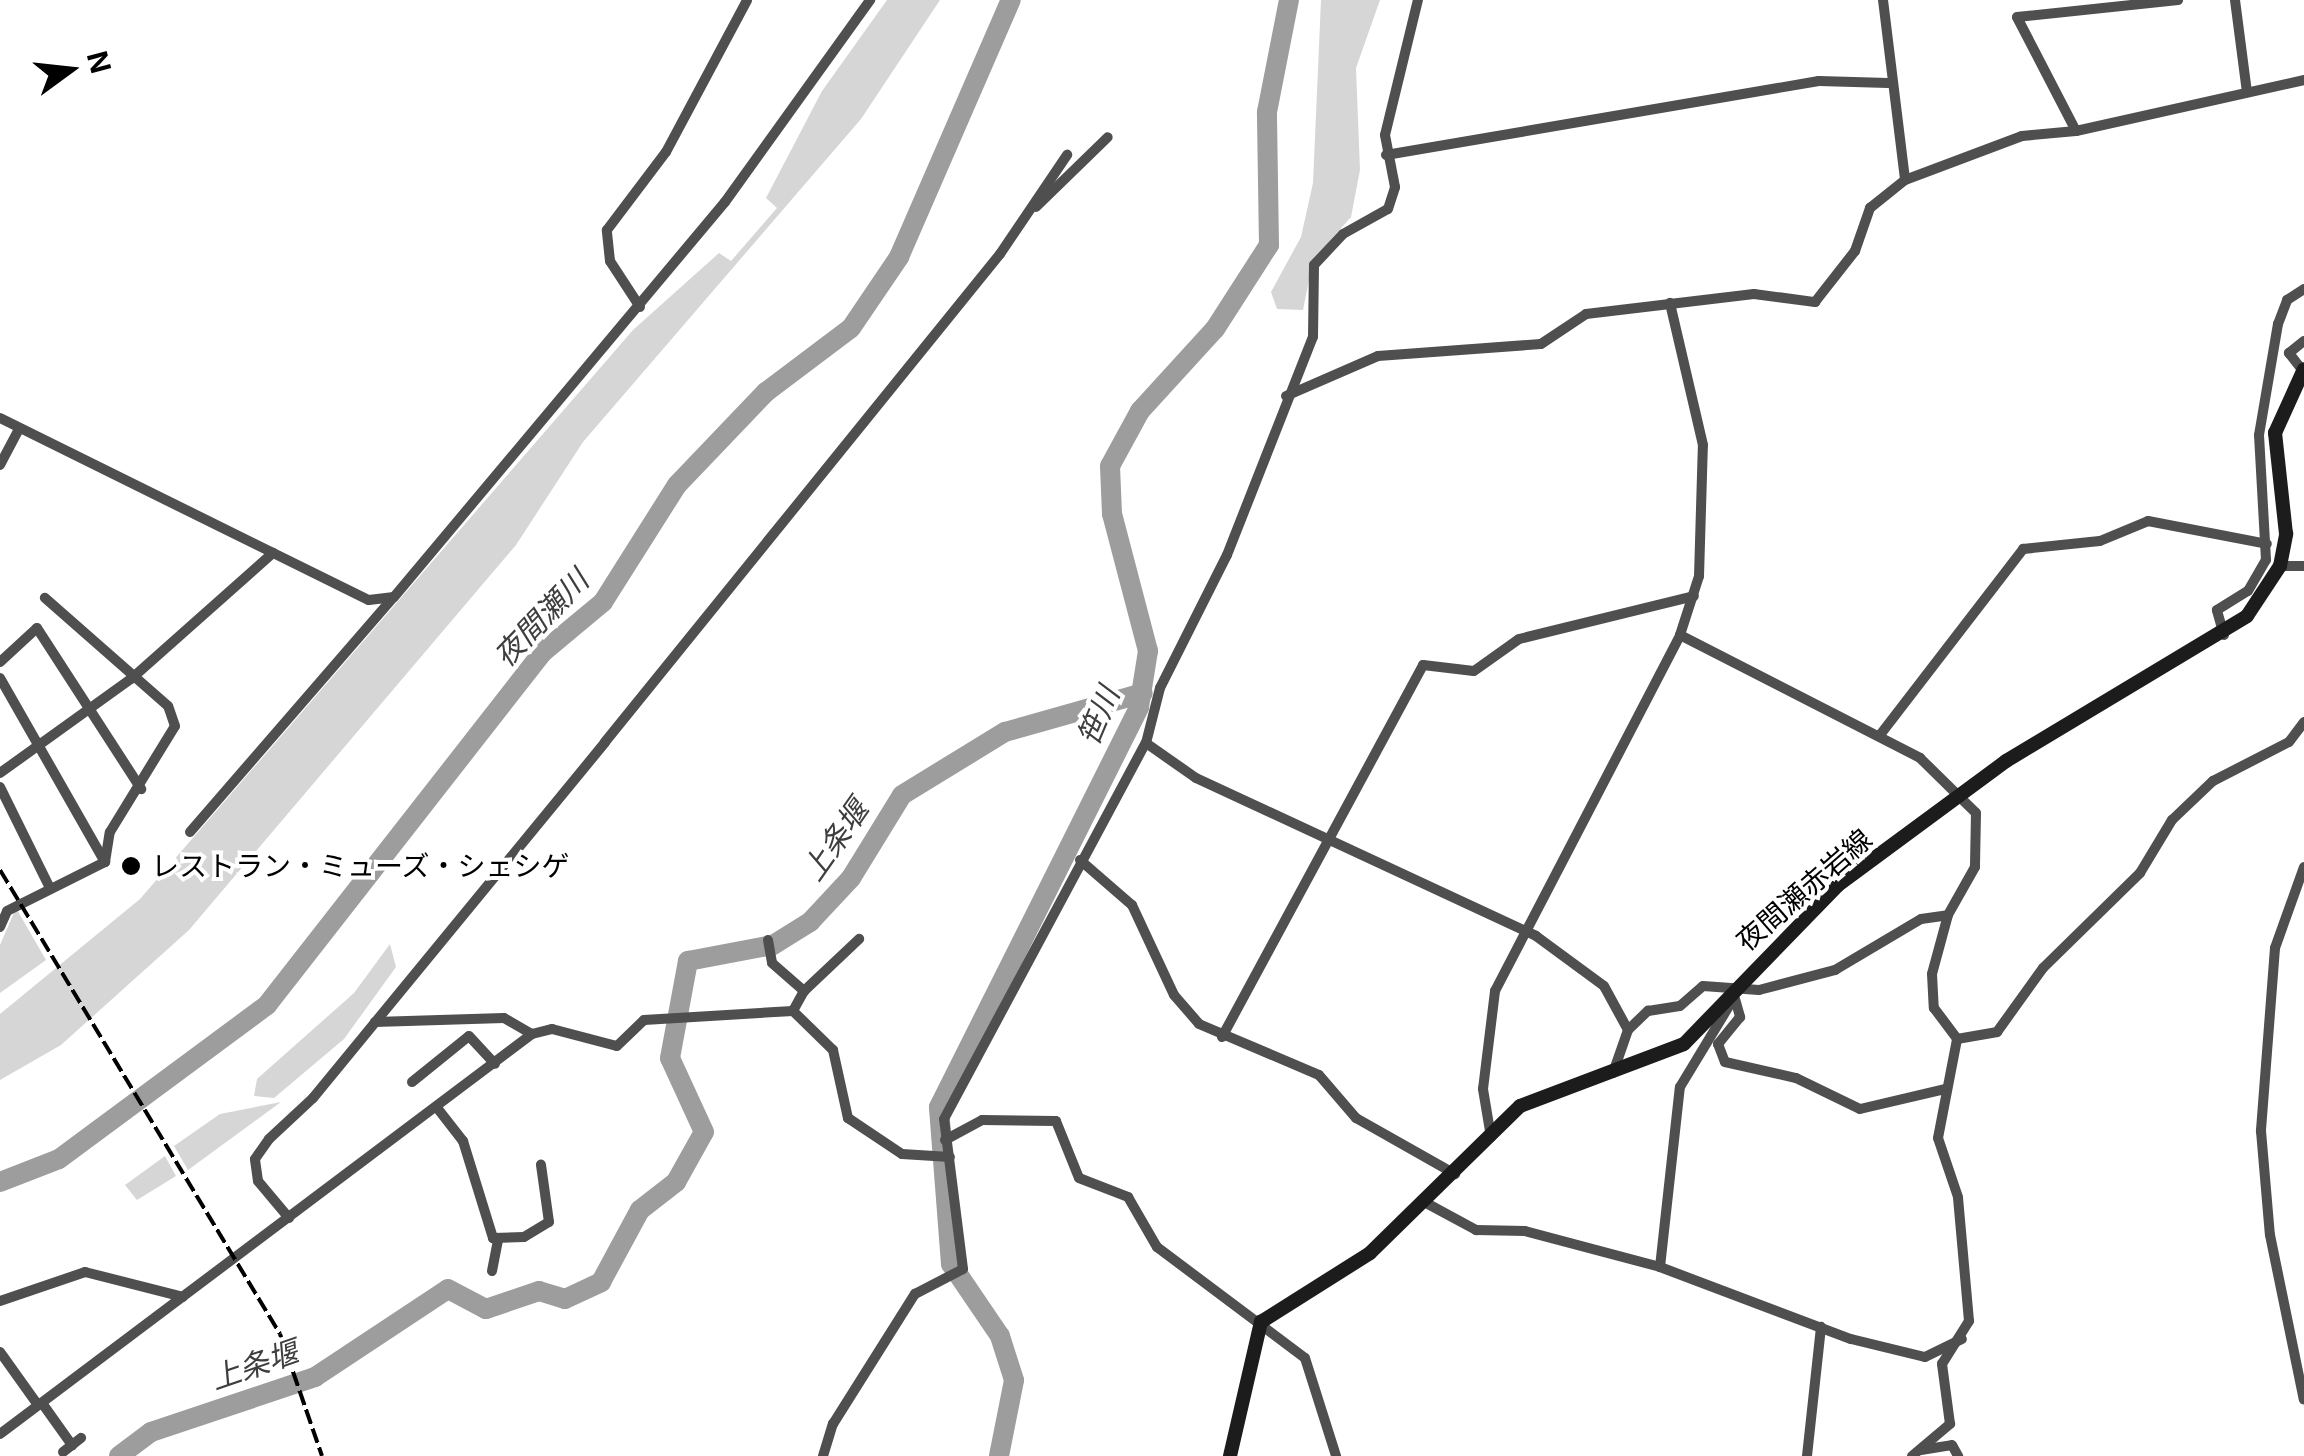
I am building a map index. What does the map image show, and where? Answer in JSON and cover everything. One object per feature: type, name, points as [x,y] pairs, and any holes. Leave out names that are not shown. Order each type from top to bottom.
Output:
[{"type":"main road","points":[[2280,566],[2286,534],[2275,433],[2302,376]]},
{"type":"main road","name":"夜間瀬赤岩線","points":[[1261,1322],[1428,1204],[1491,1137],[1546,1092],[1613,1073],[1684,1044],[1838,885],[1960,796],[2224,635],[2280,566]]},
{"type":"main road","points":[[1230,1456],[1261,1322]]},
{"type":"street","points":[[640,307],[610,261],[607,230],[666,152],[747,0]]},
{"type":"street","points":[[738,17],[758,0]]},
{"type":"street","points":[[190,832],[640,307],[870,0]]},
{"type":"street","points":[[823,1456],[840,1412],[915,1294],[957,1272],[945,1158],[945,1140],[956,1094],[975,1073],[1017,972],[1146,743],[1160,688],[1228,555],[1286,396],[1313,337],[1314,265],[1343,234],[1388,209],[1394,187],[1386,154],[1418,0]]},
{"type":"street","points":[[1883,0],[1888,82],[1905,180]]},
{"type":"street","points":[[2076,131],[2018,16],[2178,0]]},
{"type":"street","points":[[2236,0],[2247,92]]},
{"type":"street","points":[[1286,396],[1378,356],[1521,348],[1586,314],[1754,294],[1816,302],[1855,252],[1870,208],[1905,180],[2022,136],[2076,131],[2304,80]]},
{"type":"street","points":[[1386,154],[1818,81],[1888,82]]},
{"type":"street","points":[[1028,214],[1108,136]]},
{"type":"street","points":[[289,1218],[258,1181],[255,1159],[376,1022],[1028,214],[1067,155]]},
{"type":"street","points":[[2224,635],[2217,610],[2260,576],[2267,544],[2259,435],[2278,324],[2287,300],[2304,290]]},
{"type":"street","points":[[1491,1137],[1485,1036],[1520,928],[1680,635],[1694,596],[1703,445],[1670,302]]},
{"type":"street","points":[[2302,376],[2289,353],[2304,341]]},
{"type":"street","points":[[0,418],[369,600],[394,597]]},
{"type":"street","points":[[0,465],[19,428]]},
{"type":"street","points":[[1880,735],[2022,549],[2100,540],[2148,521],[2267,544]]},
{"type":"street","points":[[0,772],[131,680],[273,553]]},
{"type":"street","points":[[2280,566],[2304,566]]},
{"type":"street","points":[[1222,1037],[1424,665],[1474,671],[1520,639],[1694,596]]},
{"type":"street","points":[[45,598],[131,680],[168,706],[175,726],[141,788],[110,832],[105,862]]},
{"type":"street","points":[[0,662],[38,628],[141,788]]},
{"type":"street","points":[[1680,635],[1880,735],[1960,796],[1980,824],[1980,846],[1948,916],[1931,992],[1956,1038],[1938,1138],[1958,1197],[1969,1322],[1962,1339],[1942,1364],[1950,1424],[1913,1453]]},
{"type":"street","points":[[0,678],[44,742],[105,862]]},
{"type":"street","points":[[1956,1038],[1997,1032],[2044,968],[2140,873],[2172,820],[2213,781],[2290,742],[2304,722]]},
{"type":"street","points":[[1146,743],[1196,778],[1334,837],[1520,928],[1604,986],[1628,1030]]},
{"type":"street","points":[[0,787],[49,886]]},
{"type":"street","points":[[1080,860],[1132,905],[1184,1009],[1222,1037],[1319,1076],[1356,1118],[1454,1174]]},
{"type":"street","points":[[0,928],[6,910],[105,862]]},
{"type":"street","points":[[2304,867],[2275,948],[2261,1132],[2270,1236],[2304,1400]]},
{"type":"street","points":[[0,899],[6,910]]},
{"type":"street","points":[[1613,1073],[1628,1030],[1703,986],[1733,994],[1835,970],[1922,919],[1948,916]]},
{"type":"street","points":[[793,1011],[804,991],[860,939]]},
{"type":"street","points":[[769,946],[804,991]]},
{"type":"street","points":[[1733,994],[1740,1016],[1718,1044],[1725,1062],[1796,1078],[1860,1109],[1946,1089]]},
{"type":"street","points":[[1660,1267],[1680,1088],[1733,994]]},
{"type":"street","points":[[0,1434],[532,1034],[552,1029],[618,1046],[644,1020],[681,1022],[793,1011],[833,1050],[848,1118],[902,1154],[945,1158]]},
{"type":"street","points":[[376,1022],[399,1028],[446,1016],[504,1018],[532,1034]]},
{"type":"street","points":[[412,1082],[469,1036],[494,1064]]},
{"type":"street","points":[[438,1108],[463,1141],[498,1239],[492,1271]]},
{"type":"street","points":[[945,1140],[982,1120],[1056,1121],[1079,1178],[1128,1197],[1157,1247],[1261,1322],[1317,1378],[1336,1456]]},
{"type":"street","points":[[498,1239],[549,1222],[541,1164]]},
{"type":"street","points":[[1428,1204],[1476,1230],[1525,1231],[1660,1267],[1821,1327],[1926,1357],[1962,1339]]},
{"type":"street","points":[[0,1301],[85,1272],[183,1297]]},
{"type":"street","points":[[1807,1456],[1821,1327]]},
{"type":"street","points":[[0,1352],[72,1445]]},
{"type":"street","points":[[1913,1453],[1952,1445],[1958,1456]]},
{"type":"shaded area","points":[[887,0],[940,0],[861,119],[583,442],[516,545],[189,930],[61,1045],[0,1080],[0,1014],[140,899],[633,330],[719,253],[731,261],[777,208],[766,198],[822,91]]},
{"type":"shaded area","points":[[1321,0],[1380,0],[1356,68],[1360,170],[1351,217],[1313,260],[1303,310],[1277,309],[1271,292],[1301,237],[1313,183]]},
{"type":"shaded area","points":[[16,908],[46,960],[0,993],[0,945]]},
{"type":"shaded area","points":[[390,944],[396,967],[344,1039],[274,1098],[254,1096],[257,1079],[354,993]]},
{"type":"shaded area","points":[[281,1102],[188,1170],[174,1146],[220,1114]]},
{"type":"shaded area","points":[[165,1156],[176,1176],[137,1200],[125,1185]]},
{"type":"waterway","name":"夜間瀬川","points":[[0,1182],[59,1159],[267,1005],[543,652],[603,602],[677,485],[766,392],[851,328],[899,257],[1011,0]]},
{"type":"waterway","name":"笹川","points":[[999,1456],[1014,1380],[1000,1336],[951,1264],[939,1107],[1139,707],[1148,651],[1112,514],[1110,466],[1140,411],[1215,329],[1269,245],[1267,112],[1289,0]]},
{"type":"waterway","name":"上条堰","points":[[119,1456],[151,1432],[315,1377],[448,1289],[486,1309],[539,1291],[565,1299],[601,1282],[640,1210],[676,1182],[704,1132],[670,1058],[688,961],[773,945],[810,922],[851,878],[902,795],[1005,732],[1143,693]]},
{"type":"railway","points":[[0,870],[280,1334],[322,1456]]},
{"type":"place","name":"レストラン・ミューズ・シェシゲ","points":[[131,866]]}]
